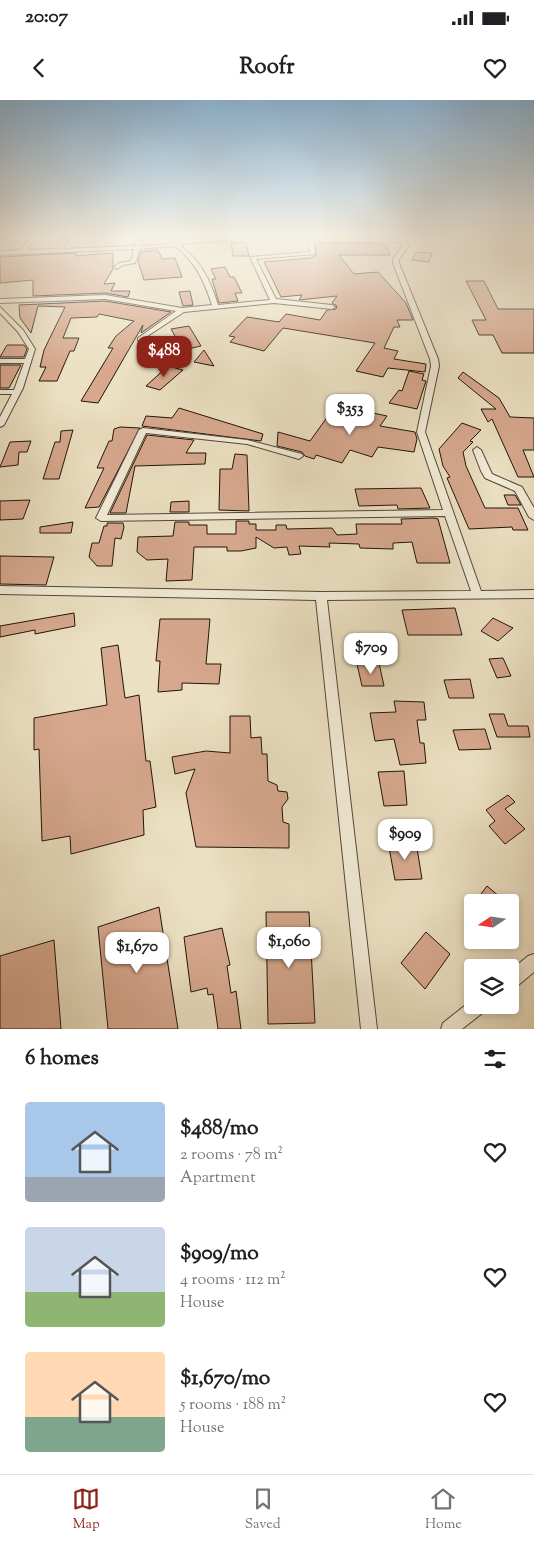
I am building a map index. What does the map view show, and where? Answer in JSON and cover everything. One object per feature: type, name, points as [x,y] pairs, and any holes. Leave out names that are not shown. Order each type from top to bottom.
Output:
[{"type":"street","points":[[207,281],[215,306]]},
{"type":"street","points":[[264,281],[274,301]]},
{"type":"street","points":[[403,281],[435,366],[421,432],[477,594]]},
{"type":"street","points":[[0,301],[105,297],[182,310],[274,301],[332,307]]},
{"type":"street","points":[[0,309],[28,341],[32,349],[17,392],[0,425]]},
{"type":"street","points":[[140,339],[182,310]]},
{"type":"street","points":[[0,361],[28,361]]},
{"type":"street","points":[[0,392],[17,392]]},
{"type":"street","points":[[299,456],[247,442],[143,430],[101,518],[450,513]]},
{"type":"street","points":[[476,450],[485,475],[495,481],[519,489],[534,517]]},
{"type":"street","points":[[0,590],[321,596],[534,594]]},
{"type":"street","points":[[321,596],[369,1029]]},
{"type":"street","points":[[519,974],[534,962]]},
{"type":"street","points":[[449,1029],[468,1014]]},
{"type":"building","points":[[33,281],[106,281],[104,284],[115,283],[111,291],[130,291],[128,297],[105,293],[33,296]]},
{"type":"building","points":[[213,281],[236,281],[242,293],[235,293],[238,301],[219,303]]},
{"type":"building","points":[[273,281],[386,281],[406,303],[413,320],[397,320],[400,327],[394,327],[384,348],[398,351],[394,359],[426,364],[425,372],[388,368],[383,377],[356,371],[375,343],[283,328],[264,351],[230,342],[235,337],[229,336],[247,317],[279,322],[286,314],[320,320],[327,310],[336,309],[337,306],[332,303],[337,296],[299,300],[302,295],[281,297]]},
{"type":"building","points":[[466,281],[484,281],[498,309],[534,309],[534,353],[502,353],[493,335],[479,335],[472,320],[486,320]]},
{"type":"building","points":[[190,291],[193,305],[183,306],[179,292]]},
{"type":"building","points":[[105,301],[171,312],[141,333],[143,325],[98,403],[81,401],[113,348],[108,348],[116,336],[134,321],[99,314],[97,317],[71,318],[63,338],[79,338],[74,351],[70,351],[57,381],[39,381],[46,367],[40,367],[44,350],[65,307],[38,306],[31,333],[20,318],[19,305]]},
{"type":"building","points":[[189,326],[201,346],[183,350],[171,329]]},
{"type":"building","points":[[7,345],[24,345],[27,349],[24,357],[0,357]]},
{"type":"building","points":[[204,350],[214,366],[194,362]]},
{"type":"building","points":[[0,365],[21,365],[9,388],[0,388]]},
{"type":"building","points":[[168,366],[183,370],[160,390],[146,386]]},
{"type":"building","points":[[409,371],[424,374],[422,380],[426,381],[417,409],[389,403],[399,390],[402,391]]},
{"type":"building","points":[[463,372],[499,398],[510,417],[534,418],[534,450],[523,450],[534,477],[518,477],[492,419],[488,422],[481,409],[496,409],[458,378]]},
{"type":"building","points":[[336,405],[387,416],[380,426],[415,432],[417,439],[414,452],[378,447],[372,457],[350,450],[342,463],[316,455],[314,459],[305,456],[302,452],[277,446],[278,432],[310,441]]},
{"type":"building","points":[[179,408],[263,434],[261,441],[142,426],[146,416],[172,418]]},
{"type":"building","points":[[462,423],[481,430],[470,441],[473,442],[463,452],[466,466],[485,508],[518,508],[528,530],[513,530],[512,527],[469,529],[447,478],[450,477],[443,466],[439,449]]},
{"type":"building","points":[[120,427],[140,428],[99,507],[85,508],[104,468],[97,468],[109,441],[112,441],[114,429]]},
{"type":"building","points":[[73,430],[59,479],[43,479],[55,442],[60,442],[61,431]]},
{"type":"building","points":[[147,435],[194,440],[186,453],[206,453],[205,464],[135,466],[126,513],[110,513]]},
{"type":"building","points":[[31,441],[27,452],[19,452],[18,465],[0,467],[10,442]]},
{"type":"building","points":[[235,454],[247,455],[249,511],[219,510],[220,469],[232,469]]},
{"type":"building","points":[[421,488],[430,508],[398,509],[397,505],[359,506],[355,489]]},
{"type":"building","points":[[504,495],[515,495],[521,505],[508,505]]},
{"type":"building","points":[[30,500],[23,519],[0,520],[0,501]]},
{"type":"building","points":[[189,501],[189,512],[170,512],[171,502]]},
{"type":"building","points":[[401,519],[438,519],[450,563],[417,563],[412,542],[393,543],[393,549],[360,548],[359,544],[329,543],[330,547],[299,546],[301,554],[289,555],[287,547],[274,548],[256,537],[256,548],[241,551],[227,551],[227,547],[194,547],[192,580],[166,581],[168,559],[147,560],[137,552],[138,537],[173,536],[175,522],[189,522],[189,525],[207,525],[207,534],[236,534],[236,521],[249,521],[249,524],[256,524],[256,530],[276,530],[276,525],[286,525],[287,529],[332,528],[337,535],[357,534],[356,524],[402,524]]},
{"type":"building","points":[[73,522],[71,533],[40,533],[40,527]]},
{"type":"building","points":[[107,523],[123,523],[124,527],[121,539],[115,538],[112,566],[97,566],[89,557],[92,543],[99,543],[104,526],[107,526]]},
{"type":"building","points":[[0,556],[54,557],[46,585],[0,584]]},
{"type":"building","points":[[455,608],[462,635],[408,635],[402,610]]},
{"type":"building","points":[[74,613],[75,626],[35,634],[35,630],[0,637],[0,626]]},
{"type":"building","points":[[493,618],[513,628],[498,641],[481,631]]},
{"type":"building","points":[[160,619],[210,619],[206,664],[221,664],[219,684],[182,683],[182,690],[158,692],[160,661],[156,661]]},
{"type":"building","points":[[118,645],[125,698],[139,695],[146,761],[150,761],[156,807],[143,810],[144,835],[71,854],[70,836],[42,841],[39,749],[34,750],[34,718],[107,705],[101,648]]},
{"type":"building","points":[[503,658],[511,676],[497,678],[489,659]]},
{"type":"building","points":[[379,663],[384,686],[362,686],[357,664]]},
{"type":"building","points":[[470,679],[474,698],[449,698],[444,680]]},
{"type":"building","points":[[394,701],[424,702],[426,720],[417,720],[420,743],[424,743],[426,763],[400,765],[394,739],[375,741],[370,713],[396,712]]},
{"type":"building","points":[[489,714],[504,714],[508,726],[528,726],[530,737],[497,737]]},
{"type":"building","points":[[230,716],[250,716],[251,738],[261,737],[262,754],[267,754],[268,781],[277,785],[278,791],[287,792],[288,799],[282,807],[283,822],[289,824],[289,848],[196,847],[186,793],[195,769],[175,774],[172,757],[206,751],[230,753]]},
{"type":"building","points":[[485,729],[491,749],[459,750],[453,730]]},
{"type":"building","points":[[404,771],[407,805],[384,806],[378,772]]},
{"type":"building","points":[[508,795],[515,802],[505,809],[525,829],[505,844],[489,826],[495,821],[486,810]]},
{"type":"building","points":[[388,842],[416,842],[422,879],[395,880]]},
{"type":"building","points":[[487,886],[496,894],[481,894]]},
{"type":"building","points":[[159,907],[178,1029],[108,1029],[98,927]]},
{"type":"building","points":[[266,912],[309,912],[315,1023],[268,1024]]},
{"type":"building","points":[[222,928],[230,965],[227,966],[231,993],[236,991],[241,1029],[218,1029],[213,994],[208,995],[207,988],[191,992],[184,937]]},
{"type":"building","points":[[426,932],[450,954],[425,989],[401,963]]},
{"type":"building","points":[[54,940],[61,1029],[0,1029],[0,956]]}]
